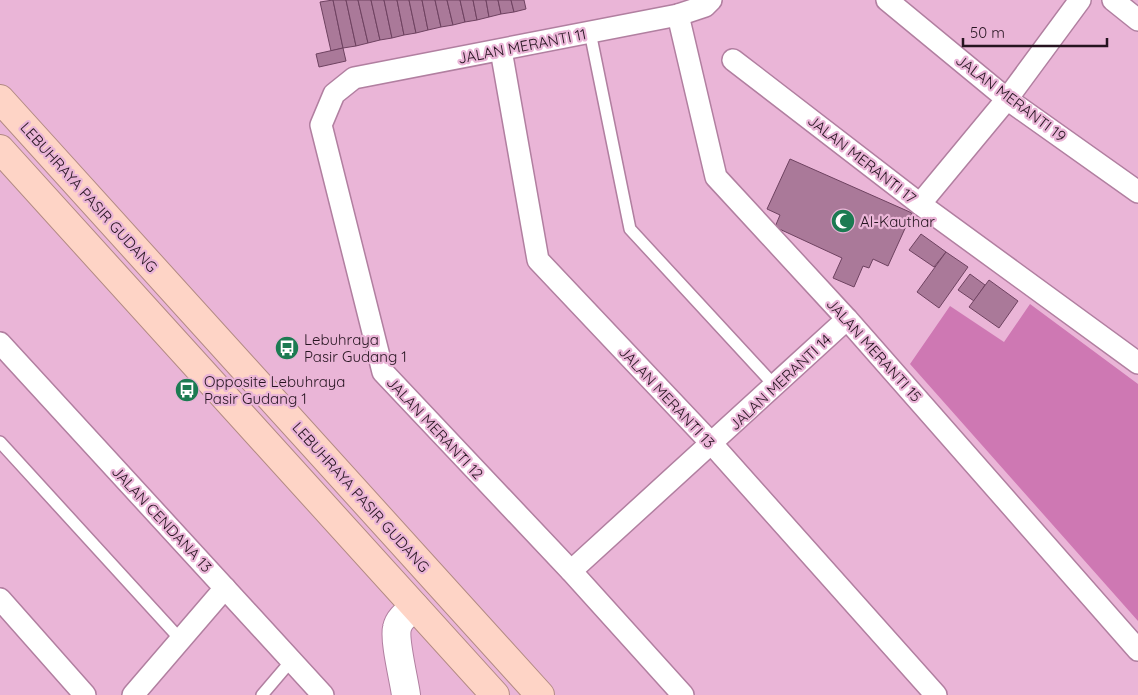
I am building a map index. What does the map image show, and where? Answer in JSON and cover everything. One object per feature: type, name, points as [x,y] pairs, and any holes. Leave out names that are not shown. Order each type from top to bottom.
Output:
[{"type":"highway","name":"LEBUHRAYA PASIR GUDANG","points":[[0,99],[540,695]]},
{"type":"highway","points":[[0,148],[495,695]]},
{"type":"street","name":"JALAN MERANTI 11","points":[[334,94],[354,78],[678,15],[705,6],[711,0]]},
{"type":"street","name":"JALAN MERANTI 19","points":[[887,0],[1007,99],[1138,192]]},
{"type":"street","points":[[920,204],[1007,99],[1080,0]]},
{"type":"street","points":[[1113,0],[1138,20]]},
{"type":"street","name":"JALAN MERANTI 15","points":[[678,15],[716,177],[848,319],[1138,650]]},
{"type":"street","name":"JALAN MERANTI 13","points":[[501,50],[538,260],[712,444],[936,695]]},
{"type":"street","name":"JALAN MERANTI 17","points":[[733,60],[920,204],[1138,363]]},
{"type":"street","name":"JALAN MERANTI 12","points":[[334,94],[321,125],[383,372],[571,571],[683,695]]},
{"type":"street","name":"JALAN MERANTI 14","points":[[571,571],[848,319]]},
{"type":"street","name":"JALAN CENDANA 13","points":[[0,344],[323,695]]},
{"type":"street","points":[[133,695],[225,588]]},
{"type":"street","points":[[0,599],[84,695]]},
{"type":"street","points":[[406,695],[397,627],[401,618],[415,608]]},
{"type":"lane","points":[[590,32],[630,229],[774,386]]},
{"type":"lane","points":[[0,442],[181,640]]},
{"type":"lane","points":[[262,695],[292,661]]},
{"type":"shaded area","points":[[1030,304],[1138,384],[1138,621],[910,364],[950,306],[1004,342]]},
{"type":"building","points":[[333,0],[343,48],[331,51],[320,2]]},
{"type":"building","points":[[333,0],[346,0],[356,46],[343,48]]},
{"type":"building","points":[[346,0],[358,0],[368,43],[356,46]]},
{"type":"building","points":[[358,0],[371,0],[380,40],[368,43]]},
{"type":"building","points":[[371,0],[384,0],[392,38],[380,40]]},
{"type":"building","points":[[384,0],[397,0],[404,35],[392,38]]},
{"type":"building","points":[[397,0],[409,0],[416,33],[404,35]]},
{"type":"building","points":[[409,0],[422,0],[428,30],[416,33]]},
{"type":"building","points":[[422,0],[435,0],[441,27],[428,30]]},
{"type":"building","points":[[435,0],[447,0],[453,25],[441,27]]},
{"type":"building","points":[[447,0],[460,0],[465,22],[453,25]]},
{"type":"building","points":[[460,0],[473,0],[477,20],[465,22]]},
{"type":"building","points":[[473,0],[486,0],[489,17],[477,20]]},
{"type":"building","points":[[486,0],[498,0],[501,14],[489,17]]},
{"type":"building","points":[[498,0],[511,0],[514,12],[501,14]]},
{"type":"building","points":[[511,0],[524,0],[526,9],[514,12]]},
{"type":"building","points":[[343,48],[346,61],[319,67],[316,54]]},
{"type":"building","name":"Al-Kauthar","points":[[790,159],[912,213],[888,266],[873,259],[869,268],[863,266],[854,287],[833,278],[842,258],[775,227],[780,215],[767,209]]},
{"type":"building","points":[[921,234],[946,252],[934,267],[909,250]]},
{"type":"building","points":[[946,252],[968,267],[939,308],[917,292]]},
{"type":"building","points":[[970,274],[985,285],[974,301],[958,290]]},
{"type":"building","points":[[989,280],[1018,301],[999,328],[969,307]]},
{"type":"place","name":"Al-Kauthar","points":[[843,221]]},
{"type":"place","name":"Lebuhraya Pasir Gudang 1","points":[[287,348]]},
{"type":"place","name":"Opposite Lebuhraya Pasir Gudang 1","points":[[187,390]]}]
